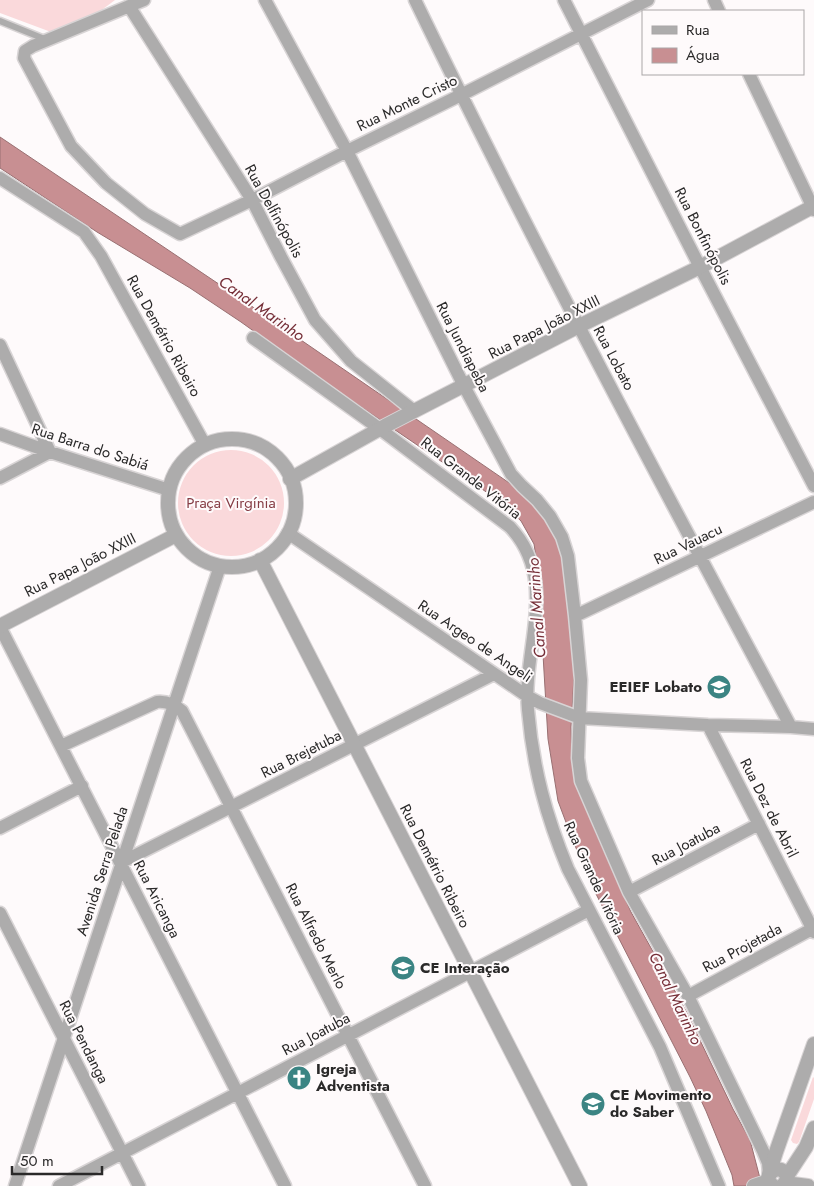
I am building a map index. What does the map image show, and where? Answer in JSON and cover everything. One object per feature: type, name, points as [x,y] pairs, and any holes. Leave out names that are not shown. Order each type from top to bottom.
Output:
[{"type":"street","points":[[48,40],[144,0]]},
{"type":"street","name":"Rua Jundiapeba","points":[[265,0],[347,151],[464,386],[503,459],[512,474],[550,516],[562,537],[568,556],[581,680],[576,717]]},
{"type":"street","name":"Rua Lobato","points":[[415,0],[461,95],[579,326],[791,727]]},
{"type":"street","name":"Rua Bonfinópolis","points":[[564,0],[814,486]]},
{"type":"street","name":"Rua Monte Cristo","points":[[48,40],[28,49],[24,58],[71,146],[106,183],[146,214],[180,234],[252,200],[648,0]]},
{"type":"street","name":"Rua Delfinópolis","points":[[129,6],[252,200],[315,320],[351,360],[412,412]]},
{"type":"street","points":[[749,75],[814,208]]},
{"type":"street","name":"Rua Demétrio Ribeiro","points":[[0,178],[84,232],[93,243],[205,445]]},
{"type":"street","name":"Rua Papa João XXIII","points":[[290,479],[382,427],[814,208]]},
{"type":"street","name":"Rua Grande Vitória","points":[[253,338],[382,427],[510,527],[527,551],[534,574],[537,607],[527,696],[533,751],[542,798],[558,846],[572,877],[660,1047],[719,1186]]},
{"type":"street","points":[[0,345],[50,452],[0,478]]},
{"type":"street","name":"Rua Barra do Sabiá","points":[[0,434],[169,490]]},
{"type":"street","points":[[228,440],[251,443],[277,459],[290,479],[295,492],[296,506],[293,520],[288,533],[276,549],[260,560],[243,566],[220,566],[207,562],[195,555],[184,546],[176,535],[168,513],[169,490],[174,476],[182,464],[192,453],[205,445],[228,440]]},
{"type":"street","name":"Rua Vauacu","points":[[575,616],[814,502]]},
{"type":"street","name":"Rua Argeo de Angeli","points":[[288,533],[527,696],[576,717],[814,729]]},
{"type":"street","name":"Rua Papa João XXIII","points":[[0,626],[176,535]]},
{"type":"street","name":"Rua Demétrio Ribeiro","points":[[260,560],[580,1186]]},
{"type":"street","name":"Avenida Serra Pelada","points":[[15,1186],[220,566]]},
{"type":"street","name":"Rua Aricanga","points":[[0,626],[285,1186]]},
{"type":"street","name":"Rua Brejetuba","points":[[121,864],[494,674]]},
{"type":"street","points":[[61,746],[157,702],[174,705]]},
{"type":"street","name":"Rua Alfredo Merlo","points":[[174,705],[182,711],[425,1186]]},
{"type":"street","name":"Rua Grande Vitória","points":[[576,717],[581,781],[629,892],[688,996],[770,1151]]},
{"type":"street","name":"Rua Dez de Abril","points":[[708,725],[813,930]]},
{"type":"street","points":[[0,828],[82,786]]},
{"type":"street","name":"Rua Joatuba","points":[[629,892],[759,824]]},
{"type":"street","name":"Rua Joatuba","points":[[59,1186],[589,910]]},
{"type":"street","name":"Rua Pendanga","points":[[0,913],[139,1186]]},
{"type":"street","name":"Rua Projetada","points":[[688,996],[813,930]]},
{"type":"street","points":[[778,1183],[770,1151],[814,1044]]},
{"type":"street","points":[[778,1183],[806,1147],[814,1128]]},
{"type":"lane","points":[[0,21],[48,40]]},
{"type":"green space","points":[[0,0],[115,0],[95,15],[51,32],[0,13]]},
{"type":"green space","name":"Praça Virgínia","points":[[231,450],[251,454],[268,466],[280,483],[284,503],[280,523],[268,540],[251,552],[231,556],[211,552],[194,540],[182,523],[178,503],[182,483],[194,466],[211,454]]},
{"type":"green space","points":[[813,1077],[814,1099],[799,1142],[797,1144],[793,1143],[791,1140]]},
{"type":"water","name":"Canal Marinho","points":[[0,137],[247,303],[521,491],[551,523],[562,546],[575,660],[571,727],[572,761],[575,780],[631,912],[686,1011],[750,1140],[762,1186],[734,1186],[732,1175],[706,1111],[595,892],[558,801],[548,739],[538,570],[534,544],[521,521],[501,502],[326,383],[241,322],[190,288],[97,232],[0,168]]},
{"type":"place","name":"EEIEF Lobato","points":[[719,687]]},
{"type":"place","name":"CE Interação","points":[[403,968]]},
{"type":"place","name":"Igreja Adventista","points":[[299,1078]]},
{"type":"place","name":"CE Movimento do Saber","points":[[593,1104]]}]
